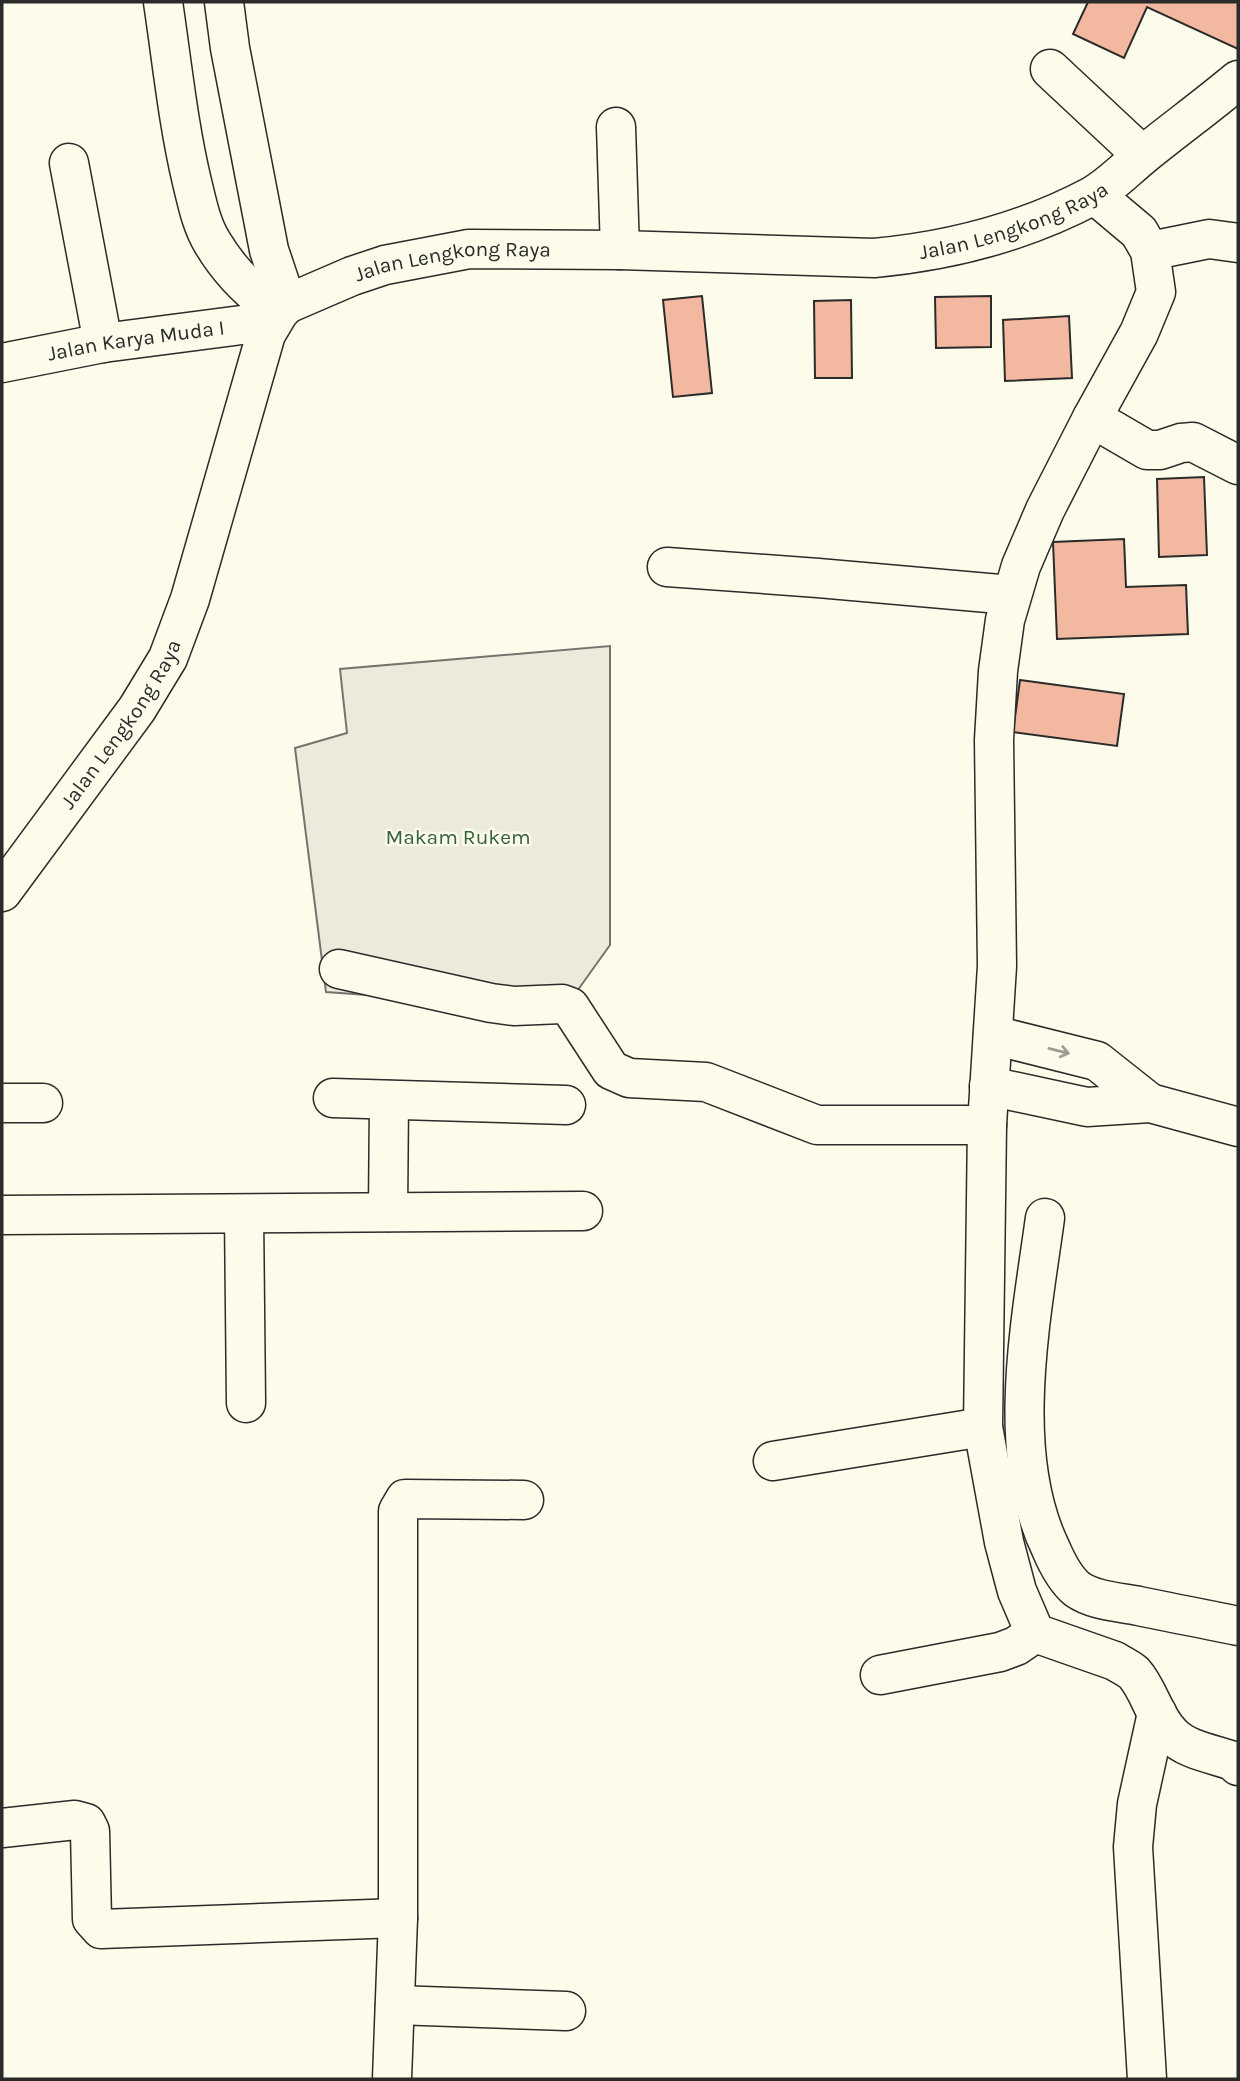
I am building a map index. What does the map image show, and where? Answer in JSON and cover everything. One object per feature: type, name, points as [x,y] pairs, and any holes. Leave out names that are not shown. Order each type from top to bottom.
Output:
[{"type":"street","points":[[163,2],[184,150],[199,211],[211,240],[228,266],[249,289],[279,312]]},
{"type":"street","points":[[223,2],[279,312]]},
{"type":"street","points":[[1050,69],[1142,156]]},
{"type":"street","name":"Jalan Lengkong Raya","points":[[2,892],[137,709],[168,658],[190,599],[266,334],[279,312],[352,276],[385,265],[469,249],[620,250],[874,258],[915,254],[995,237],[1095,195],[1238,81]]},
{"type":"street","points":[[616,127],[620,250]]},
{"type":"street","points":[[69,163],[103,343]]},
{"type":"street","points":[[1095,195],[1139,232],[1150,251],[1156,292],[1139,333],[1045,510],[1005,620],[998,671],[994,740],[997,966],[987,1125],[983,1427],[1004,1542],[1017,1591],[1035,1633],[1125,1667],[1142,1685],[1171,1734],[1178,1740],[1233,1761],[1238,1766]]},
{"type":"street","points":[[1150,251],[1209,239],[1238,243]]},
{"type":"street","name":"Jalan Karya Muda I","points":[[2,363],[279,312]]},
{"type":"street","points":[[1092,418],[1147,450],[1160,450],[1193,442],[1238,465]]},
{"type":"street","points":[[667,567],[1012,595]]},
{"type":"street","points":[[339,969],[491,1003],[514,1006],[562,1004],[575,1011],[606,1063],[619,1075],[705,1082],[817,1125],[987,1125]]},
{"type":"street","points":[[993,1035],[1097,1060],[1150,1103]]},
{"type":"street","points":[[989,1086],[1087,1107],[1150,1103],[1238,1127]]},
{"type":"street","points":[[333,1098],[566,1105]]},
{"type":"street","points":[[388,1212],[389,1100]]},
{"type":"street","points":[[2,1103],[43,1102]]},
{"type":"street","points":[[2,1215],[583,1211]]},
{"type":"street","points":[[244,1214],[246,1403]]},
{"type":"street","points":[[1045,1218],[1024,1405],[1031,1496],[1045,1538],[1062,1570],[1078,1590],[1104,1600],[1238,1626]]},
{"type":"street","points":[[773,1461],[983,1427]]},
{"type":"street","points":[[392,2079],[398,1918],[398,1511],[405,1499],[524,1500]]},
{"type":"street","points":[[880,1675],[1000,1652],[1016,1646],[1035,1633]]},
{"type":"street","points":[[1147,2079],[1133,1847],[1138,1804],[1157,1713]]},
{"type":"street","points":[[2,1828],[80,1820],[86,1822],[90,1830],[92,1919],[101,1929],[398,1918]]},
{"type":"street","points":[[395,2005],[566,2011]]},
{"type":"green space","name":"Makam Rukem","points":[[610,646],[610,945],[560,1015],[452,1001],[326,992],[295,748],[347,733],[340,669]]},
{"type":"building","points":[[1088,2],[1238,2],[1238,49],[1147,7],[1124,58],[1073,34]]},
{"type":"building","points":[[702,296],[712,393],[673,397],[663,300]]},
{"type":"building","points":[[991,296],[991,347],[936,348],[935,297]]},
{"type":"building","points":[[851,300],[852,378],[815,378],[814,301]]},
{"type":"building","points":[[1069,316],[1072,378],[1005,381],[1003,320]]},
{"type":"building","points":[[1204,477],[1207,555],[1159,557],[1157,479]]},
{"type":"building","points":[[1124,539],[1126,587],[1186,585],[1188,634],[1057,639],[1053,542]]},
{"type":"building","points":[[1020,680],[1124,694],[1117,746],[1013,732]]}]
